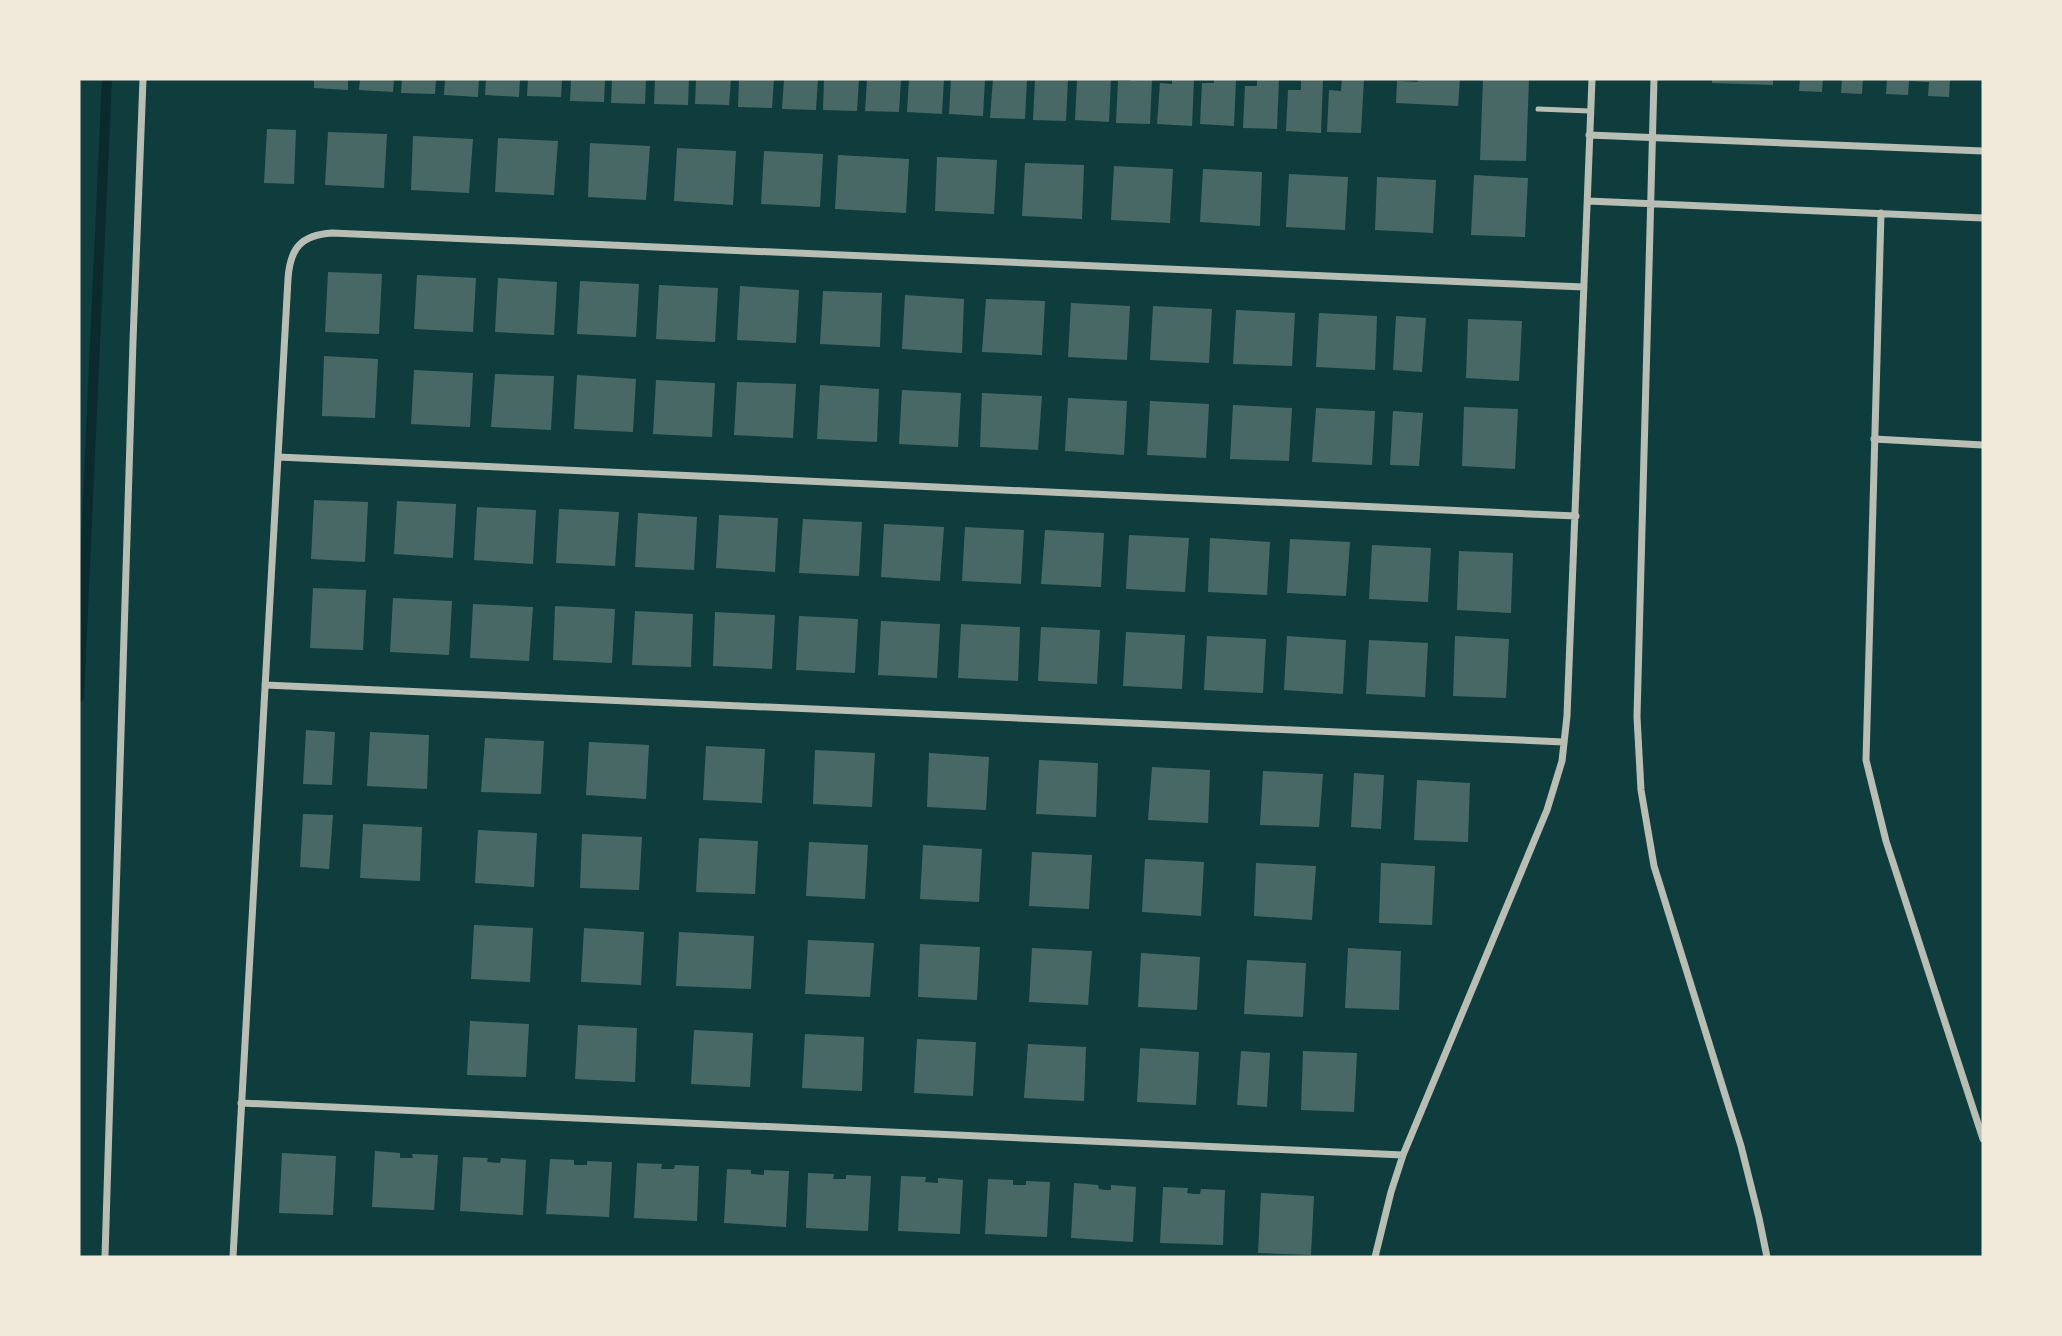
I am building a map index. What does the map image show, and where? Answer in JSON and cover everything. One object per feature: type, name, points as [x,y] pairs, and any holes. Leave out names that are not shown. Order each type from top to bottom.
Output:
[{"type":"street","points":[[105,1257],[143,79]]},
{"type":"street","points":[[1376,1257],[1391,1192],[1403,1155],[1547,810],[1562,761],[1576,516],[1592,79]]},
{"type":"street","points":[[1654,79],[1637,717],[1641,790],[1654,866],[1744,1158],[1767,1257]]},
{"type":"street","points":[[1590,135],[1983,151]]},
{"type":"street","points":[[1588,201],[1983,218]]},
{"type":"street","points":[[1881,214],[1866,760],[1886,841],[1983,1139]]},
{"type":"street","points":[[233,1257],[289,269],[292,256],[302,242],[318,234],[332,233],[1584,287]]},
{"type":"street","points":[[1874,439],[1983,445]]},
{"type":"street","points":[[278,457],[1576,516]]},
{"type":"street","points":[[265,685],[1564,742]]},
{"type":"street","points":[[242,1103],[1403,1155]]},
{"type":"lane","points":[[1538,109],[1590,111]]},
{"type":"building","points":[[314,79],[348,79],[348,90],[314,88]]},
{"type":"building","points":[[360,79],[394,79],[393,92],[359,90]]},
{"type":"building","points":[[402,79],[436,79],[435,94],[401,93]]},
{"type":"building","points":[[445,79],[479,79],[478,97],[444,95]]},
{"type":"building","points":[[486,79],[520,79],[519,97],[485,95]]},
{"type":"building","points":[[528,79],[562,79],[561,97],[527,96]]},
{"type":"building","points":[[571,79],[605,79],[604,102],[570,101]]},
{"type":"building","points":[[612,79],[646,79],[645,104],[611,103]]},
{"type":"building","points":[[655,79],[689,79],[688,105],[654,104]]},
{"type":"building","points":[[696,79],[731,79],[729,105],[695,104]]},
{"type":"building","points":[[739,79],[774,79],[772,108],[738,107]]},
{"type":"building","points":[[784,79],[818,79],[816,110],[782,109]]},
{"type":"building","points":[[824,79],[859,79],[857,111],[823,110]]},
{"type":"building","points":[[867,79],[901,79],[899,112],[865,111]]},
{"type":"building","points":[[909,79],[944,79],[942,114],[907,112]]},
{"type":"building","points":[[951,79],[985,79],[983,116],[949,114]]},
{"type":"building","points":[[993,79],[1027,79],[1025,119],[990,118]]},
{"type":"building","points":[[1035,79],[1068,79],[1066,121],[1033,120]]},
{"type":"building","points":[[1077,79],[1111,79],[1109,122],[1075,120]]},
{"type":"building","points":[[1152,79],[1150,124],[1116,123],[1118,81]]},
{"type":"building","points":[[1172,79],[1194,79],[1192,126],[1157,124],[1160,83],[1172,84]]},
{"type":"building","points":[[1214,79],[1236,79],[1234,126],[1200,124],[1202,83],[1214,83]]},
{"type":"building","points":[[1257,79],[1279,79],[1277,129],[1243,128],[1245,86],[1257,86]]},
{"type":"building","points":[[1301,79],[1323,79],[1321,133],[1286,131],[1288,90],[1301,90]]},
{"type":"building","points":[[1342,79],[1364,79],[1361,133],[1327,132],[1329,90],[1341,91]]},
{"type":"building","points":[[1418,79],[1460,79],[1458,106],[1396,103],[1397,81],[1418,82]]},
{"type":"building","points":[[1483,79],[1529,79],[1526,161],[1480,160]]},
{"type":"building","points":[[1712,79],[1773,79],[1773,85],[1712,83]]},
{"type":"building","points":[[1800,79],[1823,79],[1822,92],[1799,91]]},
{"type":"building","points":[[1842,79],[1863,79],[1862,94],[1841,93]]},
{"type":"building","points":[[1887,79],[1950,79],[1949,97],[1928,96],[1929,82],[1909,81],[1908,95],[1886,94]]},
{"type":"building","points":[[267,129],[296,130],[294,184],[264,183]]},
{"type":"building","points":[[328,132],[387,134],[384,188],[325,185]]},
{"type":"building","points":[[413,136],[473,139],[469,193],[411,190]]},
{"type":"building","points":[[498,138],[558,141],[554,195],[495,192]]},
{"type":"building","points":[[590,143],[650,146],[646,200],[588,197]]},
{"type":"building","points":[[677,148],[736,151],[733,205],[674,201]]},
{"type":"building","points":[[764,151],[823,154],[820,207],[761,204]]},
{"type":"building","points":[[838,155],[909,159],[906,213],[835,209]]},
{"type":"building","points":[[937,157],[997,160],[994,214],[935,211]]},
{"type":"building","points":[[1025,163],[1084,165],[1082,219],[1022,216]]},
{"type":"building","points":[[1114,166],[1173,169],[1170,223],[1111,220]]},
{"type":"building","points":[[1203,169],[1262,172],[1260,226],[1200,222]]},
{"type":"building","points":[[1289,174],[1348,177],[1345,230],[1286,227]]},
{"type":"building","points":[[1474,175],[1528,178],[1525,237],[1471,235]]},
{"type":"building","points":[[1377,177],[1436,180],[1433,233],[1375,230]]},
{"type":"building","points":[[328,272],[382,274],[379,334],[325,332]]},
{"type":"building","points":[[417,275],[476,278],[473,332],[414,329]]},
{"type":"building","points":[[498,278],[557,282],[554,335],[495,332]]},
{"type":"building","points":[[580,281],[639,284],[636,337],[577,334]]},
{"type":"building","points":[[659,285],[718,288],[715,342],[656,339]]},
{"type":"building","points":[[740,286],[799,290],[796,343],[737,340]]},
{"type":"building","points":[[823,291],[882,293],[880,347],[820,344]]},
{"type":"building","points":[[905,295],[964,299],[962,353],[902,349]]},
{"type":"building","points":[[986,299],[1045,301],[1042,355],[982,352]]},
{"type":"building","points":[[1071,303],[1130,306],[1127,360],[1068,357]]},
{"type":"building","points":[[1153,306],[1212,309],[1209,363],[1150,360]]},
{"type":"building","points":[[1236,310],[1295,313],[1292,366],[1233,364]]},
{"type":"building","points":[[1319,313],[1377,316],[1375,370],[1316,367]]},
{"type":"building","points":[[1396,316],[1426,318],[1422,372],[1393,370]]},
{"type":"building","points":[[1468,319],[1522,321],[1519,381],[1466,378]]},
{"type":"building","points":[[324,356],[378,359],[375,418],[322,416]]},
{"type":"building","points":[[414,370],[473,373],[470,427],[411,424]]},
{"type":"building","points":[[495,374],[554,376],[551,430],[491,427]]},
{"type":"building","points":[[577,375],[636,379],[633,432],[574,429]]},
{"type":"building","points":[[656,380],[715,383],[712,437],[653,434]]},
{"type":"building","points":[[737,382],[796,384],[793,438],[734,435]]},
{"type":"building","points":[[820,385],[879,389],[877,442],[817,439]]},
{"type":"building","points":[[902,390],[961,393],[958,447],[899,444]]},
{"type":"building","points":[[982,393],[1042,396],[1038,450],[980,447]]},
{"type":"building","points":[[1068,398],[1127,401],[1124,455],[1065,451]]},
{"type":"building","points":[[1150,401],[1209,404],[1206,458],[1147,455]]},
{"type":"building","points":[[1233,405],[1292,408],[1289,461],[1230,459]]},
{"type":"building","points":[[1464,407],[1518,409],[1515,469],[1462,466]]},
{"type":"building","points":[[1316,408],[1375,411],[1372,465],[1312,462]]},
{"type":"building","points":[[1393,411],[1423,413],[1419,466],[1390,465]]},
{"type":"building","points":[[314,500],[368,502],[365,562],[311,559]]},
{"type":"building","points":[[397,501],[456,504],[453,558],[394,554]]},
{"type":"building","points":[[477,507],[536,510],[533,564],[474,560]]},
{"type":"building","points":[[559,509],[619,512],[615,566],[556,563]]},
{"type":"building","points":[[638,513],[697,517],[694,570],[635,567]]},
{"type":"building","points":[[719,515],[778,518],[775,572],[716,568]]},
{"type":"building","points":[[803,519],[862,522],[859,576],[799,573]]},
{"type":"building","points":[[884,524],[944,527],[940,581],[881,577]]},
{"type":"building","points":[[965,527],[1024,530],[1021,584],[962,581]]},
{"type":"building","points":[[1045,530],[1104,533],[1101,587],[1041,584]]},
{"type":"building","points":[[1129,535],[1189,538],[1185,592],[1126,589]]},
{"type":"building","points":[[1210,538],[1270,542],[1267,595],[1208,592]]},
{"type":"building","points":[[1290,539],[1350,542],[1346,596],[1287,593]]},
{"type":"building","points":[[1372,545],[1431,548],[1428,602],[1369,599]]},
{"type":"building","points":[[1459,551],[1513,553],[1511,613],[1457,610]]},
{"type":"building","points":[[313,588],[366,590],[363,650],[310,648]]},
{"type":"building","points":[[393,598],[452,601],[449,655],[390,652]]},
{"type":"building","points":[[473,604],[533,607],[529,661],[470,658]]},
{"type":"building","points":[[555,606],[615,609],[612,663],[553,660]]},
{"type":"building","points":[[635,611],[693,614],[691,667],[632,665]]},
{"type":"building","points":[[715,612],[775,615],[772,669],[713,666]]},
{"type":"building","points":[[799,616],[858,619],[855,673],[796,670]]},
{"type":"building","points":[[881,621],[940,624],[937,678],[878,675]]},
{"type":"building","points":[[961,624],[1020,627],[1018,681],[958,678]]},
{"type":"building","points":[[1041,627],[1100,630],[1097,684],[1038,681]]},
{"type":"building","points":[[1126,632],[1185,635],[1182,689],[1123,686]]},
{"type":"building","points":[[1207,636],[1266,639],[1263,693],[1204,690]]},
{"type":"building","points":[[1287,636],[1346,640],[1343,694],[1284,690]]},
{"type":"building","points":[[1455,636],[1509,639],[1506,698],[1453,696]]},
{"type":"building","points":[[1369,640],[1428,643],[1425,697],[1366,694]]},
{"type":"building","points":[[306,730],[335,732],[332,785],[303,784]]},
{"type":"building","points":[[370,732],[429,735],[427,789],[367,786]]},
{"type":"building","points":[[485,738],[544,741],[541,794],[481,792]]},
{"type":"building","points":[[589,742],[649,745],[646,799],[586,795]]},
{"type":"building","points":[[706,746],[765,749],[762,803],[703,800]]},
{"type":"building","points":[[815,750],[875,753],[872,807],[813,804]]},
{"type":"building","points":[[929,753],[989,757],[986,810],[927,807]]},
{"type":"building","points":[[1039,760],[1098,763],[1096,817],[1036,814]]},
{"type":"building","points":[[1152,767],[1210,770],[1208,823],[1148,820]]},
{"type":"building","points":[[1263,771],[1323,774],[1319,827],[1260,825]]},
{"type":"building","points":[[1354,773],[1384,775],[1381,829],[1351,827]]},
{"type":"building","points":[[1417,780],[1470,783],[1468,842],[1414,840]]},
{"type":"building","points":[[303,814],[333,815],[329,869],[300,867]]},
{"type":"building","points":[[363,824],[422,827],[420,881],[360,878]]},
{"type":"building","points":[[478,830],[537,833],[534,887],[475,883]]},
{"type":"building","points":[[582,834],[642,837],[639,890],[580,888]]},
{"type":"building","points":[[699,838],[758,841],[755,894],[696,892]]},
{"type":"building","points":[[809,842],[868,845],[865,899],[806,896]]},
{"type":"building","points":[[923,845],[982,849],[979,902],[920,899]]},
{"type":"building","points":[[1032,852],[1092,855],[1089,909],[1029,906]]},
{"type":"building","points":[[1145,859],[1204,862],[1201,916],[1142,912]]},
{"type":"building","points":[[1256,863],[1316,866],[1312,920],[1254,916]]},
{"type":"building","points":[[1381,863],[1435,866],[1432,925],[1379,923]]},
{"type":"building","points":[[474,925],[533,928],[530,982],[471,979]]},
{"type":"building","points":[[584,928],[644,932],[641,985],[581,982]]},
{"type":"building","points":[[679,932],[754,936],[751,989],[676,986]]},
{"type":"building","points":[[808,940],[874,943],[870,997],[805,994]]},
{"type":"building","points":[[920,944],[980,947],[977,1000],[918,997]]},
{"type":"building","points":[[1032,948],[1092,951],[1088,1005],[1029,1002]]},
{"type":"building","points":[[1348,948],[1401,951],[1399,1010],[1345,1008]]},
{"type":"building","points":[[1141,953],[1200,957],[1197,1010],[1138,1007]]},
{"type":"building","points":[[1247,960],[1306,963],[1303,1017],[1244,1014]]},
{"type":"building","points":[[470,1021],[529,1024],[526,1077],[467,1075]]},
{"type":"building","points":[[578,1025],[637,1028],[635,1082],[575,1079]]},
{"type":"building","points":[[694,1030],[753,1033],[750,1087],[691,1084]]},
{"type":"building","points":[[805,1034],[864,1037],[862,1091],[802,1088]]},
{"type":"building","points":[[917,1039],[976,1042],[973,1096],[914,1093]]},
{"type":"building","points":[[1028,1044],[1086,1047],[1084,1101],[1024,1098]]},
{"type":"building","points":[[1140,1048],[1199,1052],[1196,1105],[1137,1102]]},
{"type":"building","points":[[1241,1051],[1270,1053],[1267,1107],[1237,1105]]},
{"type":"building","points":[[1303,1051],[1357,1053],[1354,1112],[1301,1110]]},
{"type":"building","points":[[375,1151],[400,1153],[400,1158],[413,1158],[412,1154],[438,1155],[434,1210],[372,1207]]},
{"type":"building","points":[[282,1153],[336,1156],[333,1215],[279,1213]]},
{"type":"building","points":[[463,1157],[488,1158],[487,1162],[500,1163],[501,1158],[526,1160],[523,1215],[460,1211]]},
{"type":"building","points":[[550,1159],[574,1160],[574,1165],[587,1165],[587,1161],[612,1162],[609,1217],[546,1214]]},
{"type":"building","points":[[637,1163],[662,1164],[661,1169],[674,1169],[675,1165],[699,1166],[697,1221],[634,1218]]},
{"type":"building","points":[[727,1169],[751,1170],[751,1174],[764,1175],[764,1170],[789,1171],[786,1227],[724,1223]]},
{"type":"building","points":[[808,1173],[834,1174],[833,1179],[846,1179],[846,1175],[871,1176],[868,1231],[806,1228]]},
{"type":"building","points":[[901,1176],[926,1177],[925,1182],[938,1183],[938,1178],[963,1180],[960,1234],[898,1231]]},
{"type":"building","points":[[988,1179],[1013,1180],[1013,1185],[1026,1185],[1026,1181],[1050,1182],[1047,1237],[985,1234]]},
{"type":"building","points":[[1074,1183],[1098,1185],[1099,1189],[1105,1190],[1111,1190],[1111,1185],[1136,1187],[1133,1242],[1071,1238]]},
{"type":"building","points":[[1163,1187],[1188,1188],[1187,1193],[1194,1194],[1200,1194],[1201,1189],[1225,1190],[1223,1245],[1160,1243]]},
{"type":"building","points":[[1261,1193],[1314,1196],[1311,1255],[1258,1253]]},
{"type":"waterway","points":[[79,697],[107,79]]}]
